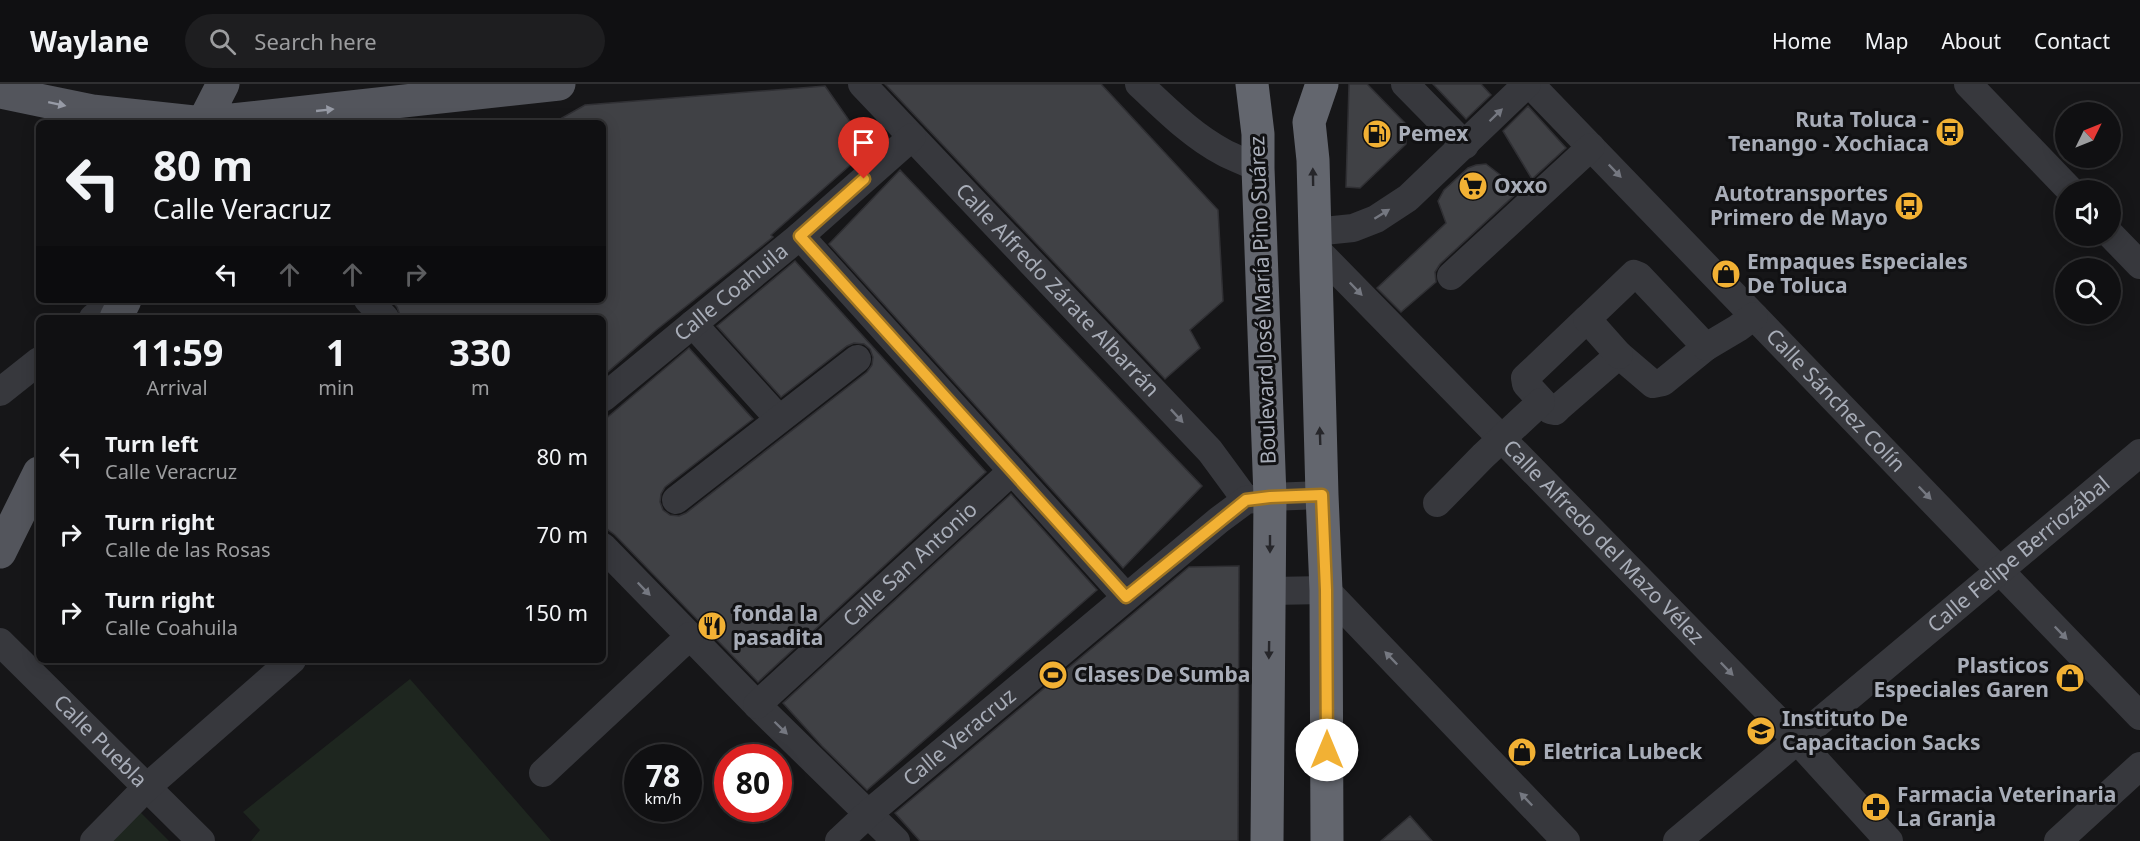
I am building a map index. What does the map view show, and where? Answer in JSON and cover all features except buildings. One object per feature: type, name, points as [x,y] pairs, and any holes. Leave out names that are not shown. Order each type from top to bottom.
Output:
[{"type":"highway","points":[[1229,84],[1258,134]]},
{"type":"highway","name":"Boulevard José María Pino Suárez","points":[[1252,84],[1258,134],[1258,498],[1270,591],[1267,841]]},
{"type":"highway","points":[[1309,84],[1326,590],[1327,841]]},
{"type":"highway","points":[[1309,122],[1322,84]]},
{"type":"main road","points":[[205,120],[223,84]]},
{"type":"main road","points":[[230,120],[559,84]]},
{"type":"main road","points":[[1,94],[92,111],[175,120]]},
{"type":"main road","points":[[0,552],[36,479]]},
{"type":"street","name":"Calle Alfredo Zárate Albarrán","points":[[862,84],[1210,451],[1258,498]]},
{"type":"street","points":[[1139,84],[1185,126],[1203,139],[1222,152],[1257,168]]},
{"type":"street","points":[[1405,84],[1464,146]]},
{"type":"street","points":[[1314,240],[1376,219],[1408,198],[1529,84]]},
{"type":"street","name":"Calle Sánchez Colín","points":[[1529,84],[2140,716]]},
{"type":"street","points":[[1968,84],[2060,180]]},
{"type":"street","name":"Calle Coahuila","points":[[606,396],[800,236],[912,137]]},
{"type":"street","points":[[1451,276],[1590,147]]},
{"type":"street","points":[[800,236],[1126,597]]},
{"type":"street","name":"Calle Alfredo del Mazo Vélez","points":[[1314,240],[1502,439],[1796,739],[1889,841]]},
{"type":"street","points":[[1619,355],[1555,411],[1550,410],[1541,402],[1526,384],[1525,378],[1634,274],[1640,276],[1706,347]]},
{"type":"street","points":[[97,315],[112,303]]},
{"type":"street","points":[[371,303],[382,315]]},
{"type":"street","points":[[1587,319],[1619,355],[1653,384],[1663,382],[1706,347],[1754,316]]},
{"type":"street","points":[[693,324],[779,419]]},
{"type":"street","points":[[676,500],[857,359]]},
{"type":"street","points":[[0,392],[36,363]]},
{"type":"street","points":[[1437,503],[1541,402]]},
{"type":"street","name":"Calle Felipe Berriozábal","points":[[1677,841],[2140,453]]},
{"type":"street","name":"Calle San Antonio","points":[[757,705],[1012,471]]},
{"type":"street","points":[[1258,498],[1322,495]]},
{"type":"street","name":"Calle Veracruz","points":[[839,841],[869,813],[1126,597],[1258,498]]},
{"type":"street","points":[[606,550],[757,705],[896,841]]},
{"type":"street","points":[[1270,591],[1326,590],[1566,841]]},
{"type":"street","points":[[543,773],[690,636]]},
{"type":"street","name":"Calle Puebla","points":[[0,642],[201,841]]},
{"type":"street","points":[[94,841],[147,787],[289,663]]},
{"type":"street","points":[[2058,841],[2140,766]]},
{"type":"shaded area","points":[[410,679],[551,841],[251,841],[260,830],[243,812]]},
{"type":"shaded area","points":[[137,809],[169,841],[107,841]]},
{"type":"place","name":"Ruta Toluca - Tenango - Xochiaca","points":[[1950,132]]},
{"type":"place","name":"Pemex","points":[[1377,134]]},
{"type":"place","name":"Oxxo","points":[[1473,186]]},
{"type":"place","name":"Autotransportes Primero de Mayo","points":[[1909,206]]},
{"type":"place","name":"Empaques Especiales De Toluca","points":[[1726,274]]},
{"type":"place","name":"fonda la pasadita","points":[[712,626]]},
{"type":"place","name":"Clases De Sumba","points":[[1053,675]]},
{"type":"place","name":"Plasticos Especiales Garen","points":[[2070,678]]},
{"type":"place","name":"Instituto De Capacitacion Sacks","points":[[1761,731]]},
{"type":"place","name":"Eletrica Lubeck","points":[[1522,752]]},
{"type":"place","name":"Farmacia Veterinaria La Granja","points":[[1876,807]]},
{"type":"route","points":[[864,179],[800,236],[1126,597],[1246,500],[1322,495],[1326,590],[1327,750]]}]
